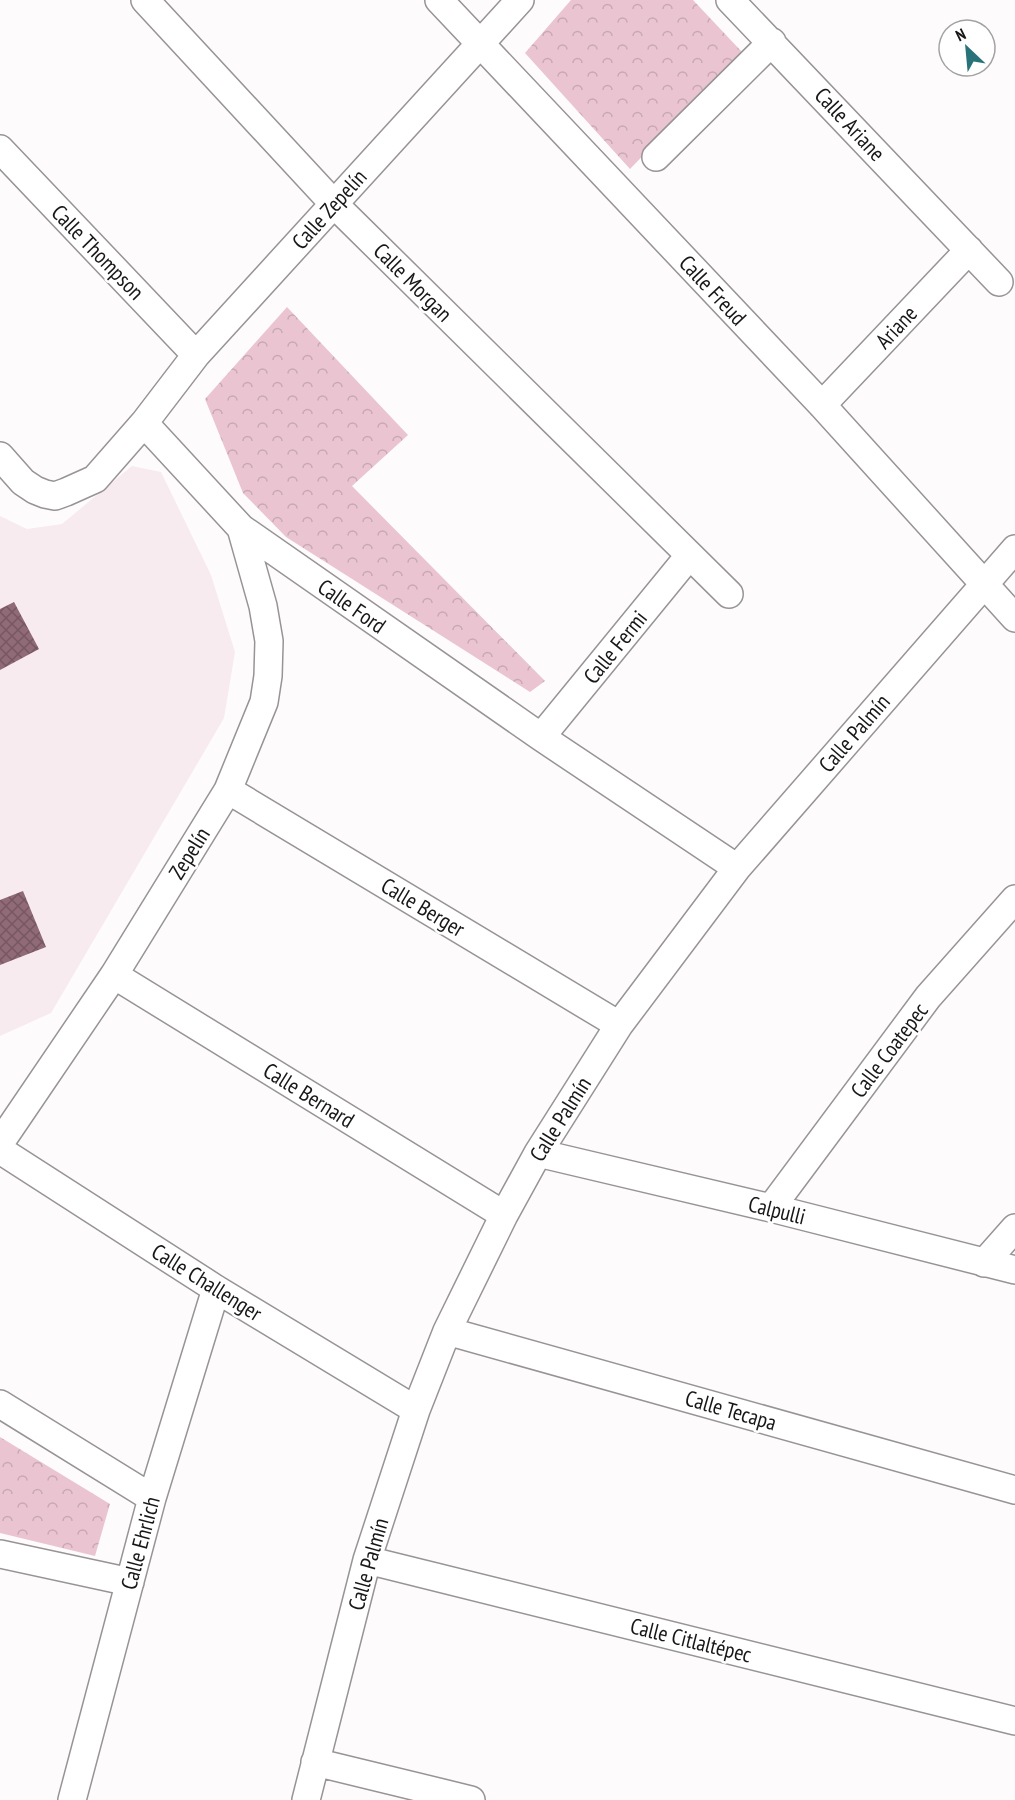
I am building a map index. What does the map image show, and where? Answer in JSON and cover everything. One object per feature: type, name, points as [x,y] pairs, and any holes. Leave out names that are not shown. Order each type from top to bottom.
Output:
[{"type":"street","name":"Calle Morgan","points":[[145,0],[334,204],[729,594]]},
{"type":"street","name":"Calle Freud","points":[[439,0],[822,405],[1015,618]]},
{"type":"street","name":"Calle Zepelín","points":[[144,423],[196,355],[520,0]]},
{"type":"street","name":"Calle Ariane","points":[[730,0],[999,282]]},
{"type":"street","points":[[656,157],[772,42]]},
{"type":"street","name":"Calle Thompson","points":[[0,149],[196,355]]},
{"type":"street","name":"Ariane","points":[[822,405],[969,250]]},
{"type":"street","points":[[0,456],[23,482],[35,490],[55,495],[95,479],[144,423]]},
{"type":"street","name":"Calle Ford","points":[[144,423],[241,528],[541,737],[737,868]]},
{"type":"street","name":"Zepelín","points":[[0,1143],[114,975],[228,790],[264,702],[268,676],[269,641],[263,606],[241,528]]},
{"type":"street","name":"Calle Palmín","points":[[306,1800],[367,1560],[416,1410],[447,1331],[504,1215],[538,1153],[619,1025],[737,868],[1015,549]]},
{"type":"street","name":"Calle Fermi","points":[[541,737],[689,556]]},
{"type":"street","name":"Calle Berger","points":[[228,790],[619,1025]]},
{"type":"street","name":"Calle Coatepec","points":[[771,1208],[928,997],[1015,899]]},
{"type":"street","name":"Calle Bernard","points":[[114,975],[504,1215]]},
{"type":"street","name":"Calle Challenger","points":[[0,1150],[216,1289],[416,1410]]},
{"type":"street","name":"Calpulli","points":[[538,1153],[771,1208],[1015,1270]]},
{"type":"street","points":[[984,1263],[1015,1228]]},
{"type":"street","name":"Calle Ehrlich","points":[[72,1800],[152,1498],[216,1289]]},
{"type":"street","name":"Calle Tecapa","points":[[447,1331],[1015,1490]]},
{"type":"street","points":[[0,1404],[152,1498]]},
{"type":"street","points":[[0,1554],[130,1582]]},
{"type":"street","name":"Calle Citlaltépec","points":[[367,1560],[1015,1721]]},
{"type":"street","points":[[315,1762],[471,1800]]},
{"type":"shaded area","points":[[132,466],[161,472],[211,575],[235,652],[224,718],[51,1013],[0,1036],[0,516],[27,529],[62,524]]},
{"type":"green space","points":[[571,0],[693,0],[743,53],[630,169],[525,53]]},
{"type":"green space","points":[[287,307],[408,435],[352,486],[545,681],[530,692],[286,537],[243,493],[205,399]]},
{"type":"green space","points":[[0,1437],[110,1504],[95,1556],[0,1533]]},
{"type":"building","points":[[14,602],[39,649],[0,670],[0,609]]},
{"type":"building","points":[[23,891],[46,947],[0,965],[0,900]]}]
